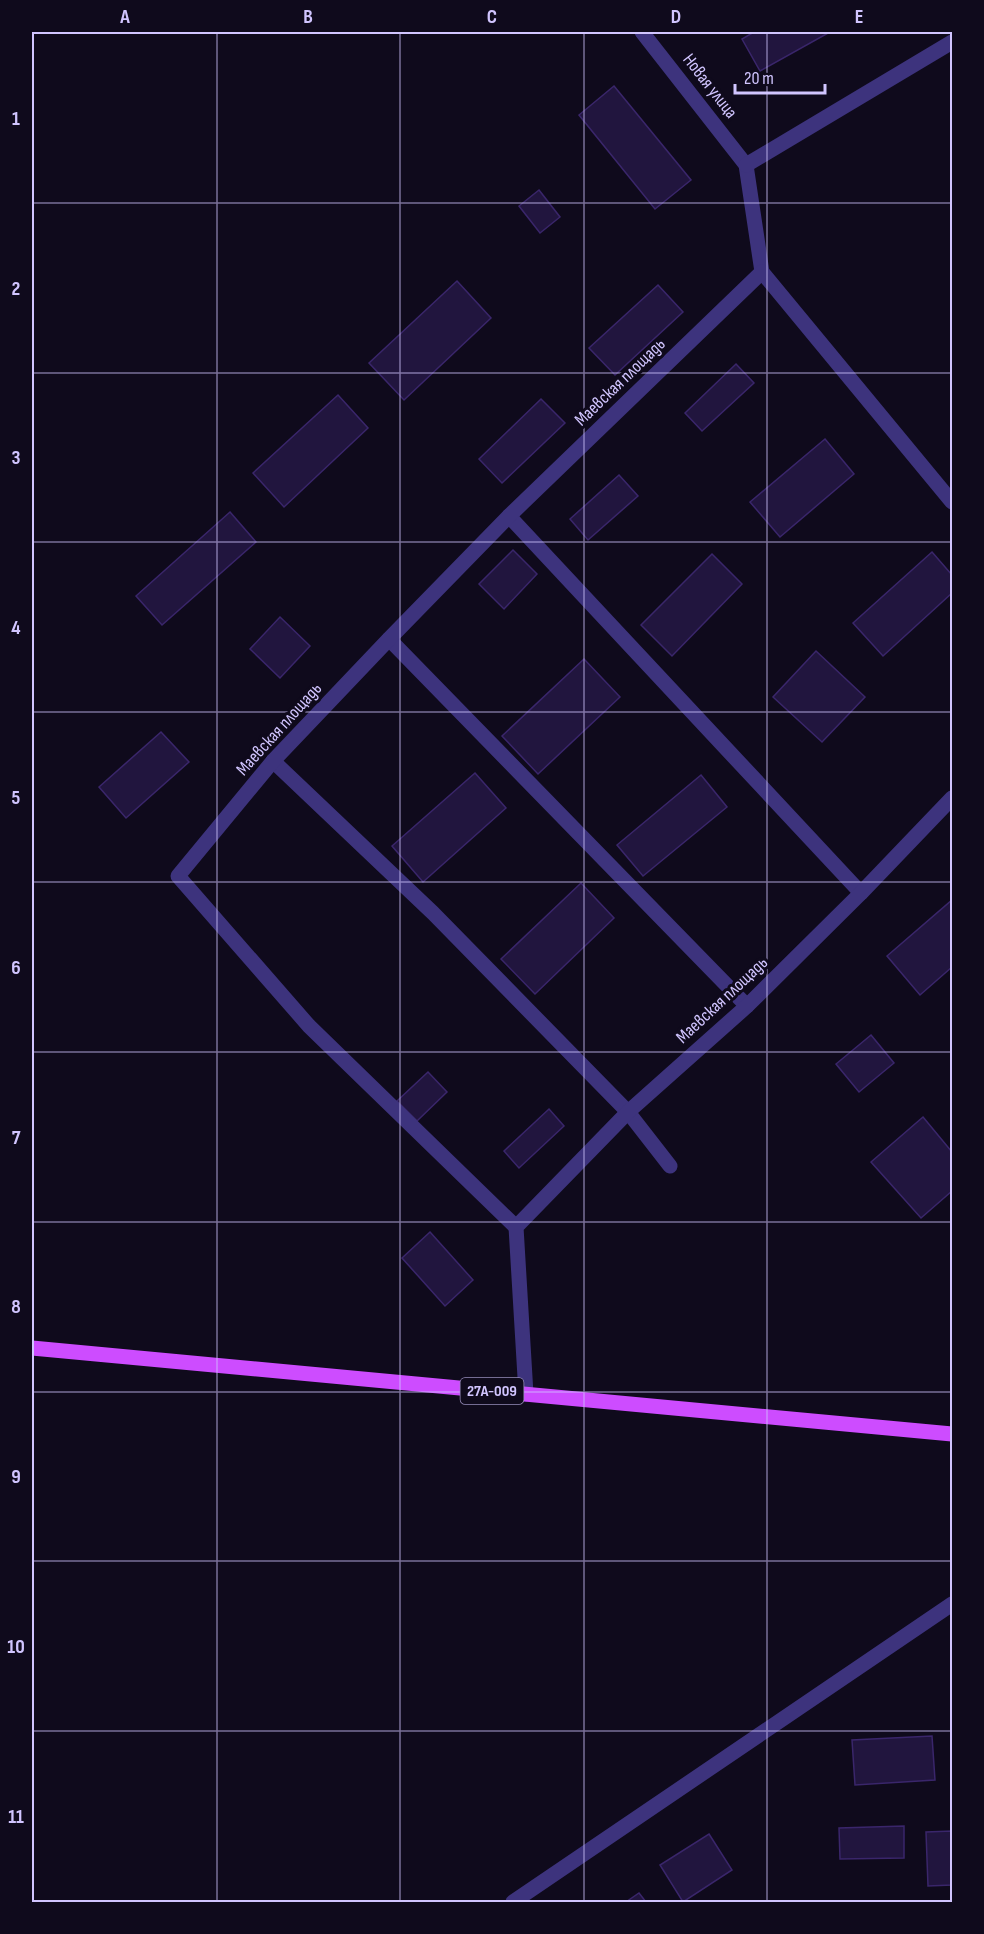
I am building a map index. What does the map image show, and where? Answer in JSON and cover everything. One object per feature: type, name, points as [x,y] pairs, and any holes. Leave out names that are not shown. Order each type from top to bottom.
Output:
[{"type":"main road","name":"27А-009","points":[[32,1348],[952,1434]]},
{"type":"street","name":"Новая улица","points":[[642,32],[746,165]]},
{"type":"street","points":[[952,42],[746,165],[762,272],[952,502]]},
{"type":"street","name":"Маевская площадь","points":[[762,272],[509,516],[389,639],[273,761],[178,876],[309,1026],[516,1227],[628,1112],[747,1006],[861,893],[952,798]]},
{"type":"street","points":[[509,516],[861,893]]},
{"type":"street","points":[[389,639],[747,1006]]},
{"type":"street","points":[[273,761],[433,913],[628,1112],[670,1166]]},
{"type":"street","points":[[516,1227],[526,1394]]},
{"type":"street","points":[[513,1902],[952,1605]]},
{"type":"building","points":[[754,32],[830,32],[760,71],[742,39]]},
{"type":"building","points":[[614,86],[691,180],[655,209],[579,115]]},
{"type":"building","points":[[539,190],[560,217],[540,233],[519,206]]},
{"type":"building","points":[[457,281],[491,318],[404,400],[369,363]]},
{"type":"building","points":[[658,285],[683,312],[615,375],[589,348]]},
{"type":"building","points":[[736,364],[754,383],[702,431],[685,413]]},
{"type":"building","points":[[338,395],[368,428],[284,507],[253,473]]},
{"type":"building","points":[[541,399],[565,423],[502,483],[479,459]]},
{"type":"building","points":[[825,439],[854,474],[780,537],[750,502]]},
{"type":"building","points":[[619,475],[638,496],[588,540],[570,519]]},
{"type":"building","points":[[230,512],[256,542],[162,625],[136,596]]},
{"type":"building","points":[[513,550],[537,574],[504,609],[479,584]]},
{"type":"building","points":[[932,552],[952,575],[952,593],[883,656],[853,623]]},
{"type":"building","points":[[712,554],[742,584],[672,656],[641,625]]},
{"type":"building","points":[[280,617],[310,646],[280,678],[250,649]]},
{"type":"building","points":[[816,651],[865,697],[822,742],[773,697]]},
{"type":"building","points":[[584,659],[620,697],[538,774],[502,736]]},
{"type":"building","points":[[161,732],[189,762],[126,818],[99,787]]},
{"type":"building","points":[[475,773],[506,808],[423,882],[392,846]]},
{"type":"building","points":[[701,775],[727,807],[643,876],[617,845]]},
{"type":"building","points":[[581,883],[614,918],[535,994],[501,959]]},
{"type":"building","points":[[952,900],[952,967],[920,995],[887,956]]},
{"type":"building","points":[[871,1035],[894,1063],[859,1092],[836,1064]]},
{"type":"building","points":[[428,1072],[447,1092],[417,1121],[397,1101]]},
{"type":"building","points":[[549,1109],[564,1126],[519,1168],[504,1151]]},
{"type":"building","points":[[923,1117],[952,1152],[952,1191],[921,1218],[871,1162]]},
{"type":"building","points":[[430,1232],[473,1280],[445,1306],[402,1258]]},
{"type":"building","points":[[932,1736],[935,1780],[855,1785],[852,1740]]},
{"type":"building","points":[[904,1826],[904,1858],[840,1859],[839,1828]]},
{"type":"building","points":[[952,1831],[952,1885],[928,1886],[926,1832]]},
{"type":"building","points":[[709,1834],[732,1870],[683,1902],[660,1865]]},
{"type":"building","points":[[639,1893],[646,1902],[626,1902]]}]
